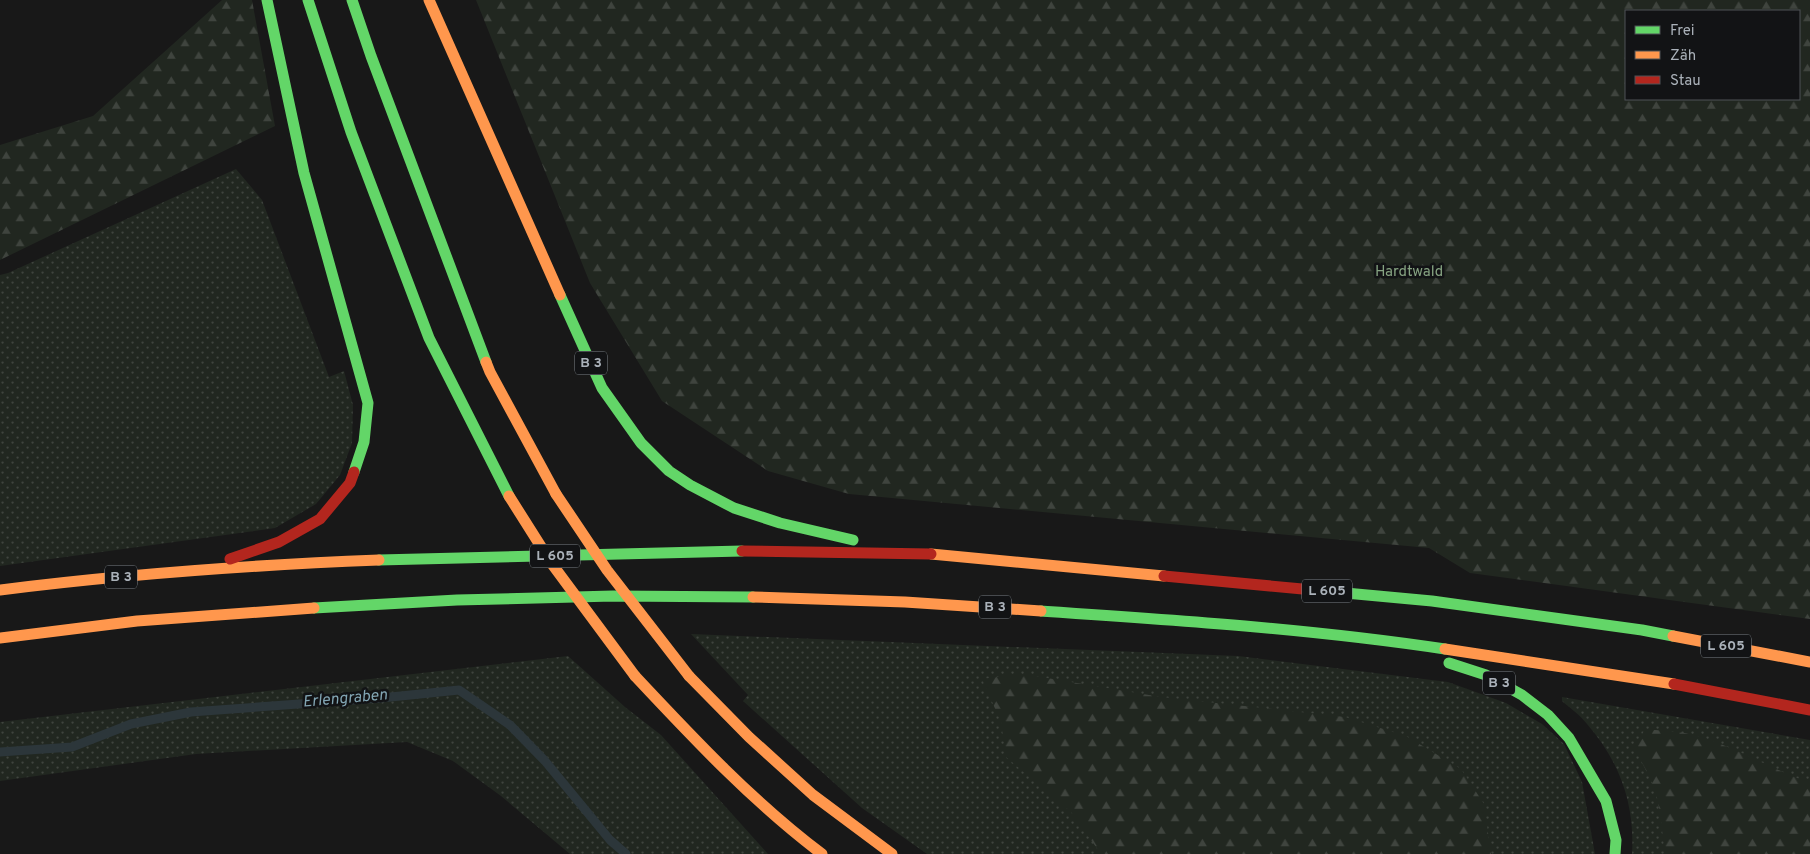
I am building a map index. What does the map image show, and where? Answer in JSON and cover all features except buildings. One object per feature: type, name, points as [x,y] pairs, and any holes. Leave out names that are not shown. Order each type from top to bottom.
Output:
[{"type":"highway","name":"B 3","points":[[0,590],[194,571],[279,542],[320,519],[350,483],[364,442],[368,403],[304,173],[267,0]]},
{"type":"highway","points":[[308,0],[351,132],[429,338],[509,496],[552,564],[635,676],[716,762],[798,836],[822,854]]},
{"type":"highway","points":[[352,0],[371,56],[490,372],[556,494],[607,570],[689,676],[749,737],[813,795],[892,854]]},
{"type":"highway","name":"B 3","points":[[429,0],[602,388],[638,439],[668,470],[705,494],[743,513],[796,528],[916,553]]},
{"type":"highway","name":"L 605","points":[[194,571],[308,563],[464,557],[747,551],[916,553],[1432,602],[1642,630],[1810,662]]},
{"type":"highway","name":"B 3","points":[[0,638],[137,621],[285,610],[457,600],[632,596],[804,598],[984,606],[1171,620],[1376,639],[1486,675],[1522,695],[1548,716],[1569,738],[1606,801],[1616,840],[1615,854]]},
{"type":"highway","points":[[1376,639],[1683,685],[1810,710]]},
{"type":"green space","points":[[222,0],[252,0],[275,126],[0,260],[0,145],[93,116]]},
{"type":"green space","name":"Hardtwald","points":[[476,0],[1810,0],[1810,619],[1470,573],[1429,548],[849,494],[768,471],[662,401],[590,283]]},
{"type":"green space","points":[[236,169],[262,200],[329,377],[344,371],[353,405],[352,443],[340,475],[316,504],[275,528],[0,566],[0,275]]},
{"type":"green space","points":[[691,634],[1238,656],[1448,682],[1506,703],[1542,724],[1564,744],[1582,782],[1595,854],[927,854],[862,808],[743,701],[748,695]]},
{"type":"green space","points":[[568,656],[625,707],[661,735],[768,854],[570,854],[501,796],[453,761],[407,742],[196,754],[0,781],[0,722]]},
{"type":"green space","points":[[1023,674],[1161,697],[1345,717],[1406,736],[1461,769],[1484,804],[1491,854],[1101,854],[1071,812],[1006,757],[1001,722],[982,679]]},
{"type":"green space","points":[[1562,697],[1810,740],[1810,854],[1632,854],[1631,818],[1628,801],[1617,769],[1599,738],[1562,701]]},
{"type":"green space","points":[[1655,730],[1685,733],[1709,740],[1810,783],[1810,854],[1665,854],[1655,788],[1634,747],[1644,731]]},
{"type":"waterway","name":"Erlengraben","points":[[0,752],[72,747],[131,724],[191,712],[381,698],[459,690],[510,725],[545,761],[610,840],[626,854]]},
{"type":"traffic: fast","points":[[267,0],[304,173],[368,403],[364,442],[354,472]]},
{"type":"traffic: fast","points":[[308,0],[351,132],[429,338],[509,496]]},
{"type":"traffic: fast","points":[[352,0],[371,56],[486,362]]},
{"type":"traffic: fast","points":[[560,295],[602,388],[641,443],[669,471],[690,485],[734,508],[780,523],[853,540]]},
{"type":"traffic: fast","points":[[379,560],[742,551]]},
{"type":"traffic: fast","points":[[1324,591],[1432,601],[1673,636]]},
{"type":"traffic: fast","points":[[314,608],[457,600],[613,596],[753,597]]},
{"type":"traffic: fast","points":[[1041,611],[1294,631],[1445,649]]},
{"type":"traffic: fast","points":[[1449,663],[1486,675],[1522,695],[1548,715],[1569,738],[1606,801],[1616,840],[1615,854]]},
{"type":"traffic: slow","points":[[429,0],[560,295]]},
{"type":"traffic: slow","points":[[486,362],[556,494]]},
{"type":"traffic: slow","points":[[556,494],[607,570],[689,676]]},
{"type":"traffic: slow","points":[[509,496],[552,564],[635,676]]},
{"type":"traffic: slow","points":[[931,554],[1164,576]]},
{"type":"traffic: slow","points":[[0,590],[189,571],[379,560]]},
{"type":"traffic: slow","points":[[753,597],[905,602],[1041,611]]},
{"type":"traffic: slow","points":[[0,638],[137,621],[314,608]]},
{"type":"traffic: slow","points":[[1673,636],[1810,662]]},
{"type":"traffic: slow","points":[[1445,649],[1674,684]]},
{"type":"traffic: slow","points":[[635,676],[748,791],[822,854]]},
{"type":"traffic: slow","points":[[689,676],[749,737],[813,795],[892,854]]},
{"type":"traffic: jam","points":[[230,559],[279,542],[320,519],[350,483],[354,472]]},
{"type":"traffic: jam","points":[[742,551],[931,554]]},
{"type":"traffic: jam","points":[[1164,576],[1324,591]]},
{"type":"traffic: jam","points":[[1674,684],[1810,710]]}]
